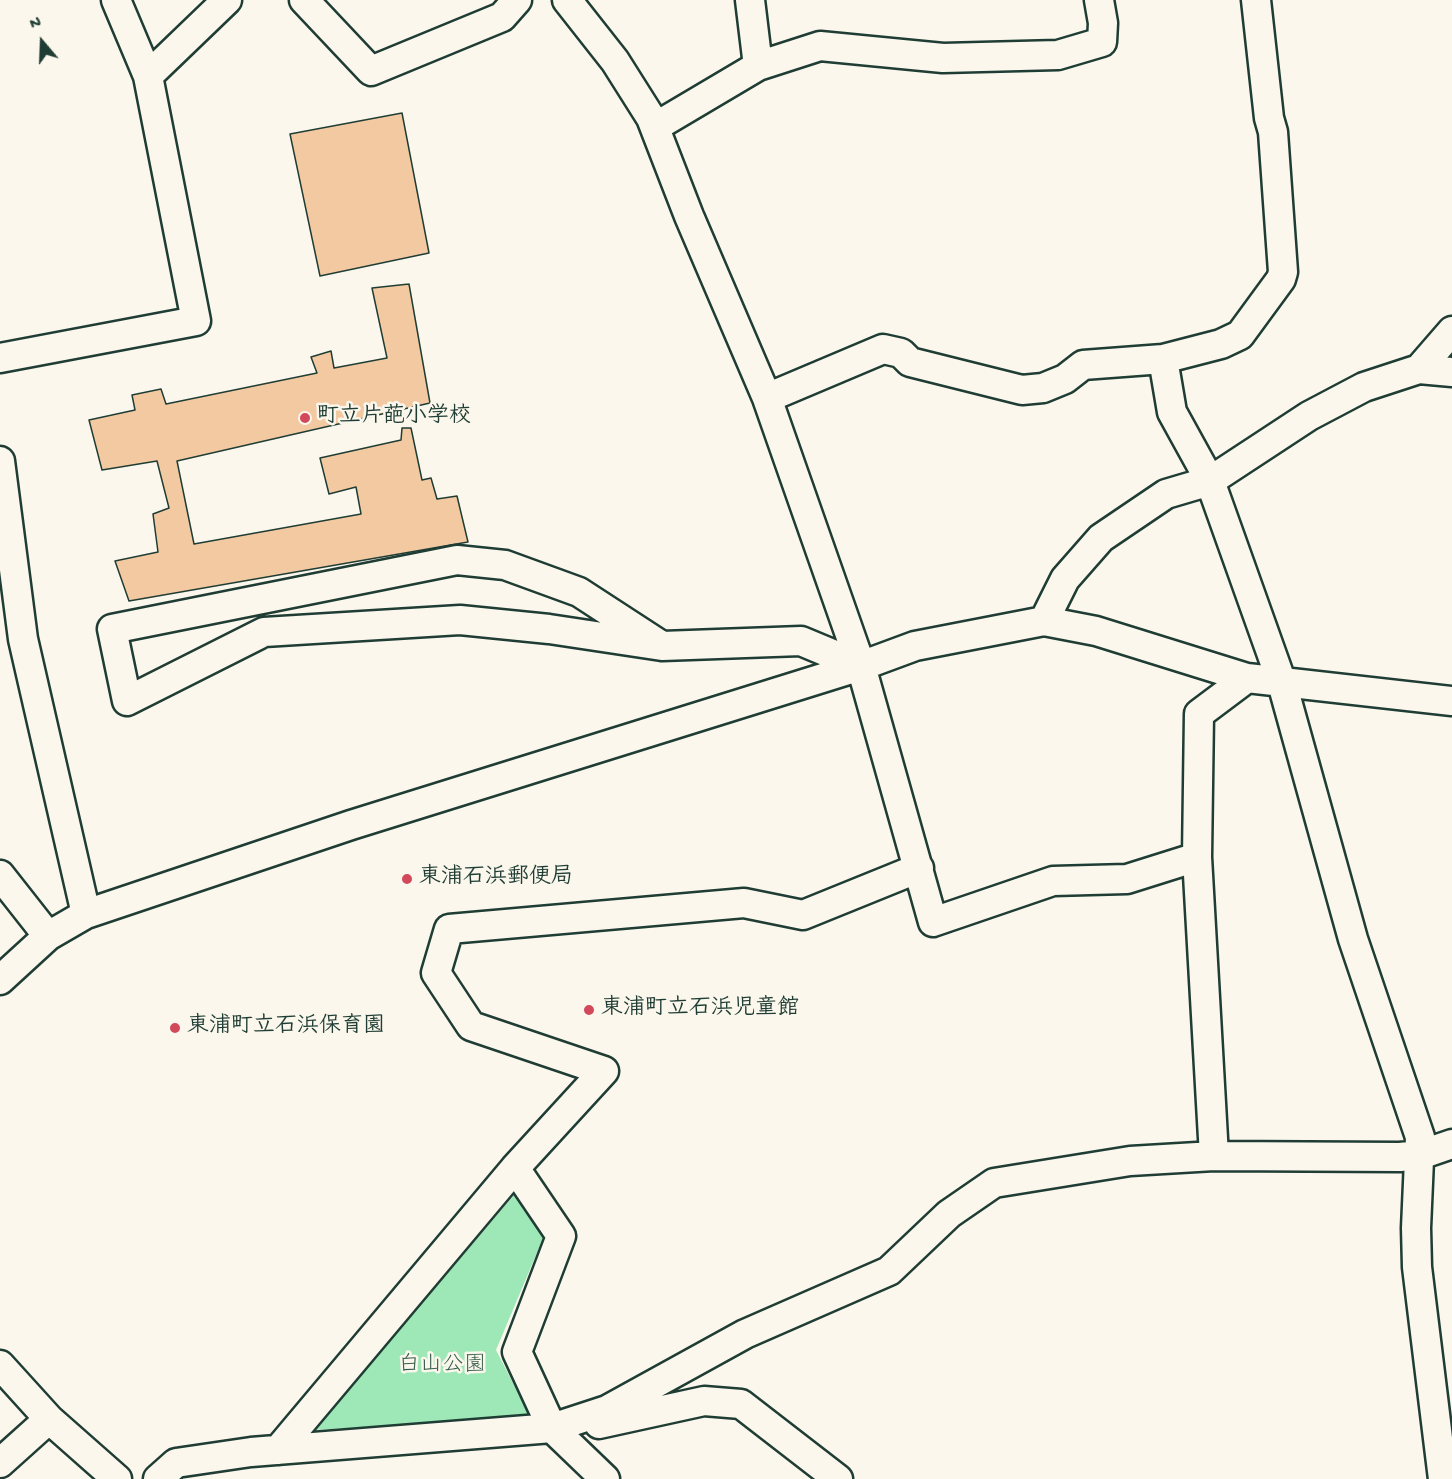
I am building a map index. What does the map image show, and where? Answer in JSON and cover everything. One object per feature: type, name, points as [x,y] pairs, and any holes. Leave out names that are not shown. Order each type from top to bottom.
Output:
[{"type":"street","points":[[0,358],[196,321],[148,76],[116,0]]},
{"type":"street","points":[[148,76],[227,0]]},
{"type":"street","points":[[304,0],[372,71],[502,17],[517,0]]},
{"type":"street","points":[[567,0],[615,61],[655,127],[689,216],[767,399],[861,666],[933,922],[1053,881],[1127,879],[1197,857]]},
{"type":"street","points":[[750,0],[758,66]]},
{"type":"street","points":[[655,127],[758,66],[820,46],[943,58],[1058,55],[1102,42],[1103,23],[1099,0]]},
{"type":"street","points":[[767,399],[883,349],[901,353],[910,362],[1022,390],[1043,388],[1065,379],[1083,365],[1163,359],[1221,344],[1240,335],[1281,279],[1273,132],[1269,118],[1256,0]]},
{"type":"street","points":[[1419,369],[1452,331]]},
{"type":"street","points":[[1163,359],[1172,412],[1210,481],[1282,683],[1353,939],[1420,1137],[1417,1267],[1443,1479]]},
{"type":"street","points":[[1044,621],[1065,579],[1101,538],[1166,494],[1210,481],[1309,416],[1364,387],[1419,369],[1452,372]]},
{"type":"street","points":[[0,461],[11,642],[86,914]]},
{"type":"street","points":[[662,646],[579,592],[505,565],[457,560],[112,629],[127,701],[264,632],[460,620],[549,629],[662,646],[801,641],[861,666]]},
{"type":"street","points":[[257,600],[264,632]]},
{"type":"street","points":[[0,980],[48,936],[86,914],[363,822],[861,666],[915,646],[1044,621],[1096,631],[1247,678],[1452,701]]},
{"type":"street","points":[[1214,1156],[1197,857],[1199,714],[1247,678]]},
{"type":"street","points":[[278,1450],[515,1168],[604,1071],[471,1026],[436,973],[449,929],[744,903],[803,915],[919,868]]},
{"type":"street","points":[[0,875],[48,936]]},
{"type":"street","points":[[552,1428],[607,1410],[746,1334],[889,1272],[949,1214],[994,1183],[1130,1161],[1214,1156],[1420,1155],[1452,1144]]},
{"type":"street","points":[[515,1168],[561,1236],[517,1352],[552,1428],[604,1479]]},
{"type":"street","points":[[0,1365],[49,1419],[117,1479]]},
{"type":"street","points":[[158,1479],[176,1463],[278,1450],[608,1423],[704,1401],[741,1404],[838,1479]]},
{"type":"street","points":[[580,1455],[603,1436],[659,1411]]},
{"type":"street","points":[[0,1463],[49,1419]]},
{"type":"green space","name":"白山公園","points":[[514,1195],[544,1236],[496,1350],[531,1418],[313,1430]]},
{"type":"building","points":[[402,113],[429,253],[320,276],[290,134]]},
{"type":"building","points":[[409,284],[430,403],[177,461],[194,544],[361,514],[356,487],[329,494],[320,458],[401,440],[402,428],[411,428],[422,480],[431,478],[437,499],[457,496],[468,542],[129,601],[115,561],[158,552],[153,514],[169,508],[157,461],[102,470],[89,420],[135,410],[132,395],[161,389],[166,404],[317,373],[311,357],[331,351],[334,368],[387,358],[372,288]]},
{"type":"place","name":"町立片葩小学校","points":[[305,418]]},
{"type":"place","name":"東浦石浜郵便局","points":[[407,879]]},
{"type":"place","name":"東浦町立石浜児童館","points":[[589,1010]]},
{"type":"place","name":"東浦町立石浜保育園","points":[[175,1028]]}]
